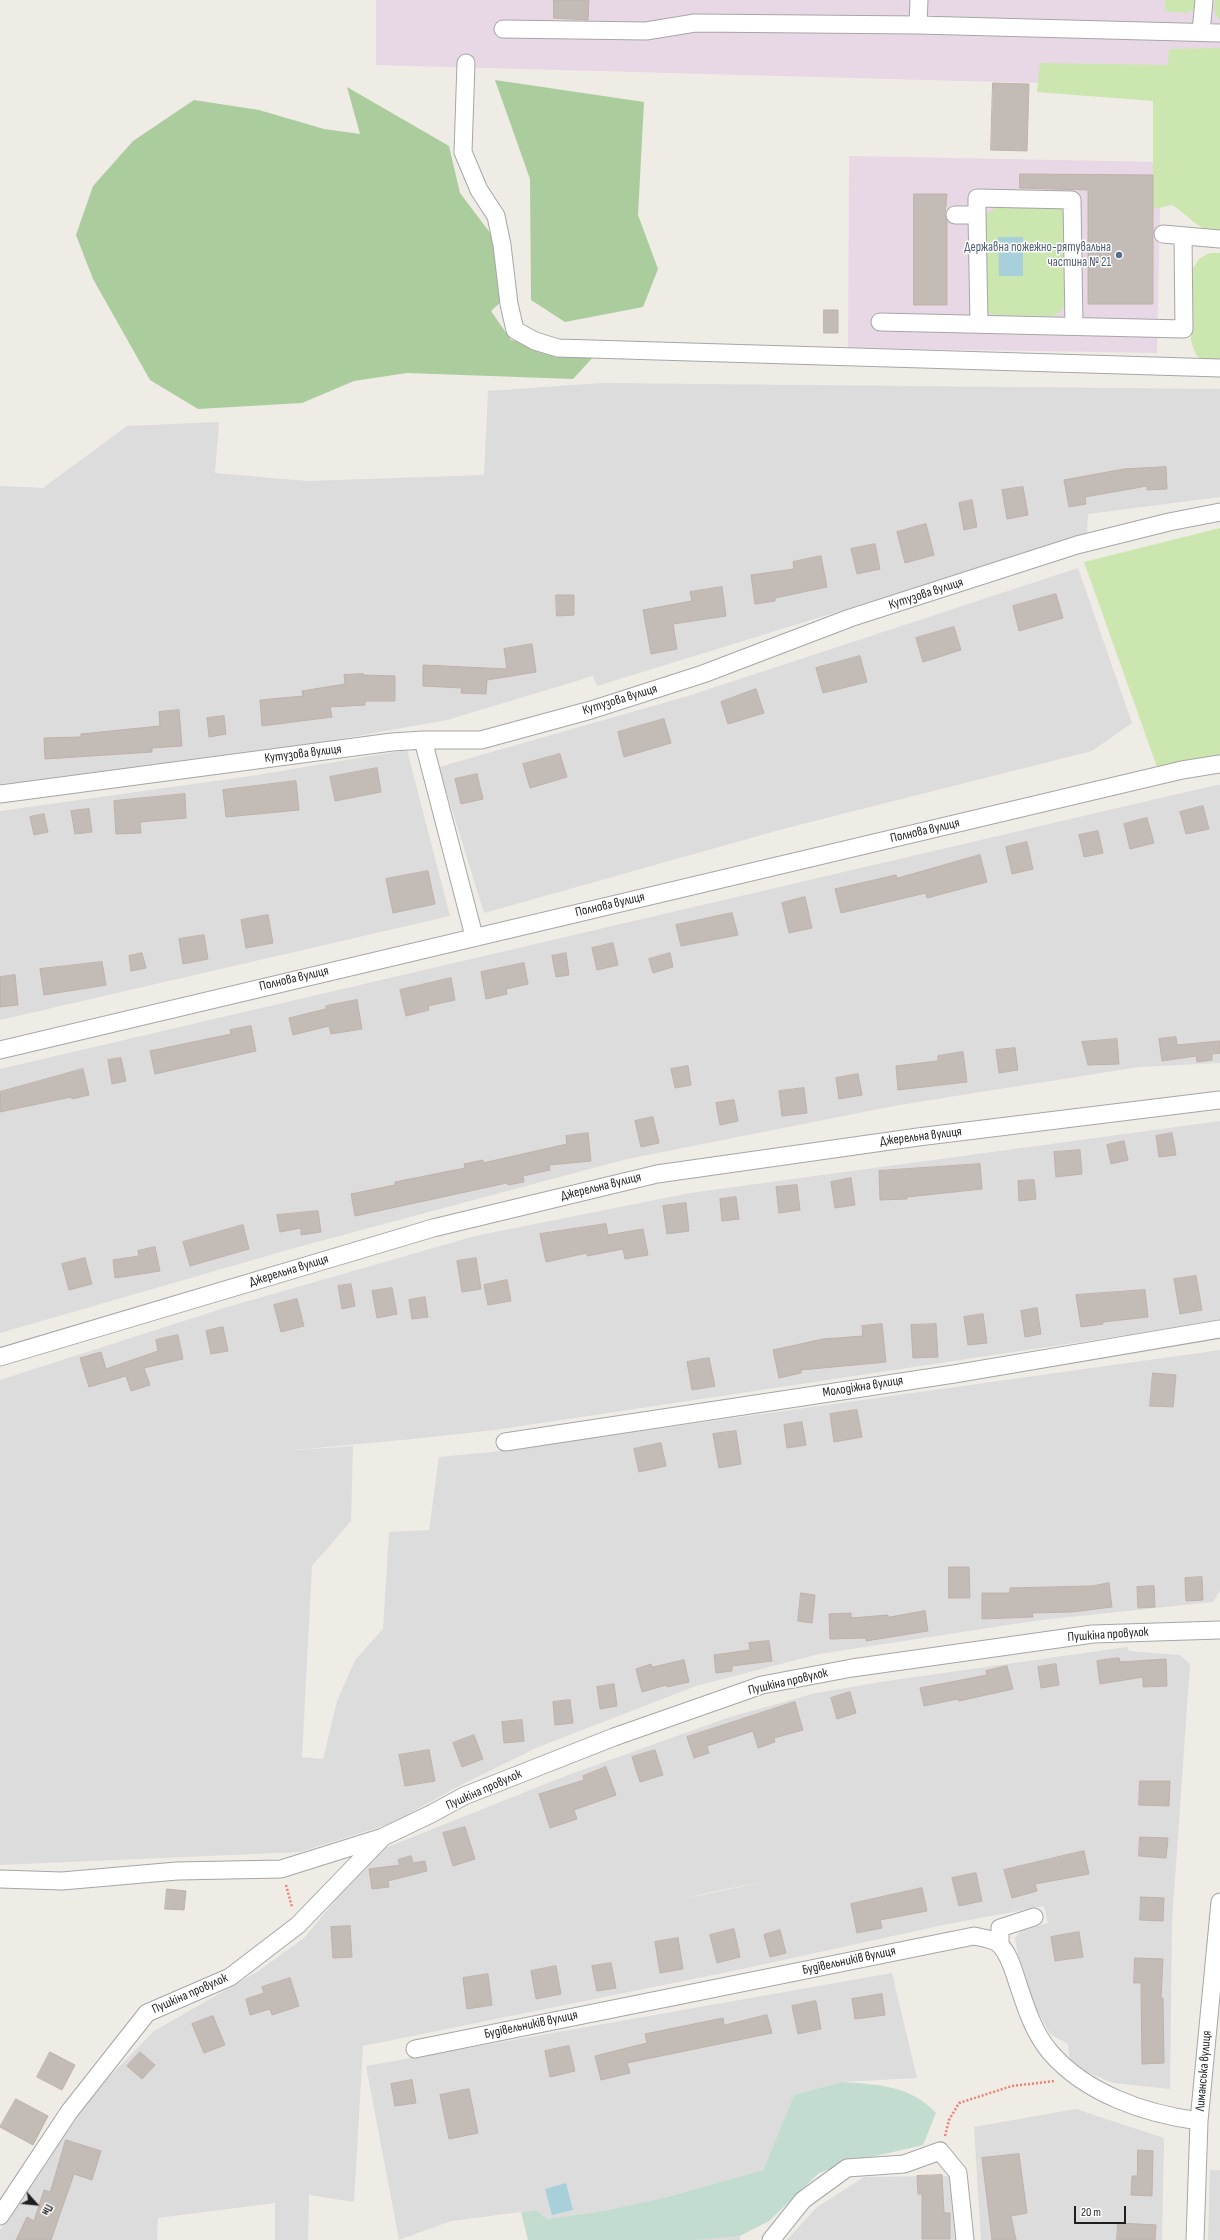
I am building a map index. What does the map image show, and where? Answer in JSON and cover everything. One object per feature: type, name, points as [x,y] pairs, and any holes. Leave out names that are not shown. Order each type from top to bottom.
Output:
[{"type":"street","points":[[918,25],[919,0]]},
{"type":"street","points":[[1201,32],[1204,0]]},
{"type":"street","points":[[503,30],[646,31],[695,23],[918,25],[1220,33]]},
{"type":"street","points":[[466,63],[463,152],[479,190],[496,216],[502,246],[509,304],[515,330],[535,341],[558,348],[1220,368]]},
{"type":"street","points":[[980,324],[977,198],[1072,200],[1074,326]]},
{"type":"street","points":[[955,215],[977,215]]},
{"type":"street","points":[[1163,234],[1220,238]]},
{"type":"street","points":[[880,322],[1184,329],[1183,236]]},
{"type":"street","name":"Кутузова вулиця","points":[[0,794],[423,740],[482,740],[591,710],[703,674],[850,618],[1077,545],[1169,522],[1220,512]]},
{"type":"street","points":[[423,740],[474,936]]},
{"type":"street","name":"Полнова вулиця","points":[[0,1050],[474,936],[1182,770],[1220,764]]},
{"type":"street","name":"Джерельна вулиця","points":[[0,1357],[433,1228],[657,1174],[918,1137],[1220,1100]]},
{"type":"street","name":"Молодіжна вулиця","points":[[505,1442],[954,1374],[1220,1329]]},
{"type":"street","name":"Пушкіна провулок","points":[[0,1879],[62,1881],[177,1871],[281,1869],[382,1837],[431,1814],[464,1796],[614,1738],[762,1685],[852,1668],[1093,1634],[1220,1630]]},
{"type":"street","name":"Пушкіна провулок","points":[[0,2216],[70,2112],[147,2013],[230,1977],[298,1925],[382,1837]]},
{"type":"street","name":"Лиманська вулиця","points":[[1195,2240],[1199,2121],[1220,1902]]},
{"type":"street","points":[[1034,1917],[1000,1928],[1000,1944],[1008,1957],[1031,2022],[1050,2052],[1078,2079],[1134,2106],[1174,2117],[1199,2121]]},
{"type":"street","name":"Будівельників вулиця","points":[[416,2049],[959,1938],[974,1936],[1000,1944]]},
{"type":"street","points":[[771,2240],[803,2200],[847,2168],[904,2164],[940,2151],[958,2173],[964,2240]]},
{"type":"path","points":[[281,1869],[298,1925]]},
{"type":"path","points":[[940,2151],[949,2120],[959,2103],[1012,2086],[1078,2079]]},
{"type":"shaded area","points":[[376,0],[1220,0],[1220,88],[376,65]]},
{"type":"shaded area","points":[[849,156],[1161,162],[1157,353],[848,348]]},
{"type":"shaded area","points":[[602,383],[1220,389],[1220,497],[1088,514],[1087,535],[597,686],[593,676],[447,720],[295,747],[0,789],[0,486],[43,488],[127,426],[219,422],[215,473],[307,481],[484,475],[488,391]]},
{"type":"shaded area","points":[[1078,568],[1132,723],[1092,751],[783,829],[484,913],[439,767],[688,696]]},
{"type":"shaded area","points":[[407,750],[450,916],[0,1020],[0,811],[251,776]]},
{"type":"shaded area","points":[[1220,785],[1220,1063],[1139,1067],[899,1105],[627,1159],[298,1247],[0,1333],[0,1069]]},
{"type":"shaded area","points":[[1220,1121],[1220,1321],[495,1430],[283,1451],[353,1446],[351,1521],[312,1566],[302,1757],[323,1759],[337,1701],[355,1660],[383,1629],[389,1532],[429,1530],[439,1457],[491,1452],[1220,1350],[1220,1591],[1213,1602],[1041,1620],[819,1654],[696,1686],[536,1748],[455,1788],[393,1823],[300,1852],[0,1865],[0,1380],[224,1308],[475,1236],[690,1193]]},
{"type":"shaded area","points":[[1127,1647],[1129,1651],[1180,1655],[1190,1664],[1172,1922],[1170,2089],[1113,2083],[1070,2065],[1068,2044],[1050,2034],[1030,1997],[1020,1968],[1015,1938],[1021,1931],[1048,1923],[1044,1906],[943,1925],[747,1968],[363,2046],[354,2202],[309,2195],[308,2240],[275,2240],[275,2203],[158,2218],[157,2240],[0,2240],[0,2230],[80,2113],[101,2085],[154,2031],[257,1972],[304,1938],[352,1880],[385,1848],[568,1775],[730,1717],[816,1693],[887,1681]],"holes":[[[764,1882],[684,1899],[711,1892]]]},
{"type":"shaded area","points":[[892,1973],[917,2078],[842,2082],[794,2095],[763,2170],[624,2209],[547,2219],[536,2210],[451,2221],[399,2240],[366,2066]]},
{"type":"shaded area","points":[[1076,2109],[1164,2138],[1162,2240],[981,2240],[974,2127]]},
{"type":"shaded area","points":[[1210,2170],[1220,2170],[1220,2240],[1208,2240]]},
{"type":"shaded area","points":[[953,2176],[956,2240],[787,2240],[817,2207],[864,2177]]},
{"type":"shaded area","points":[[740,2236],[740,2240],[695,2240],[703,2237]]},
{"type":"green space","points":[[1165,0],[1203,0],[1200,7],[1187,13],[1165,11]]},
{"type":"green space","points":[[1215,0],[1220,0],[1220,21],[1214,11]]},
{"type":"green space","points":[[1220,48],[1220,233],[1200,227],[1172,205],[1153,209],[1153,101],[1037,92],[1040,63],[1168,65],[1169,49]]},
{"type":"green space","points":[[495,80],[644,102],[638,215],[658,269],[643,307],[565,322],[531,300],[530,179]]},
{"type":"green space","points":[[347,87],[449,146],[460,193],[494,238],[502,301],[491,311],[511,340],[596,354],[573,379],[407,373],[354,381],[302,403],[198,409],[150,380],[93,279],[76,235],[93,186],[133,141],[194,100],[259,110],[324,129],[360,134]]},
{"type":"green space","points":[[998,206],[1057,207],[1064,209],[1066,216],[1065,306],[1060,312],[1053,316],[996,315],[989,313],[984,305],[984,222],[987,213]]},
{"type":"green space","points":[[1209,253],[1220,253],[1220,361],[1201,359],[1196,355],[1191,341],[1191,271],[1199,259]]},
{"type":"green space","points":[[1220,528],[1220,757],[1157,767],[1084,562]]},
{"type":"green space","points":[[842,2082],[893,2088],[916,2097],[927,2104],[936,2113],[923,2145],[850,2162],[819,2173],[769,2221],[740,2236],[695,2240],[528,2240],[521,2212],[536,2210],[547,2219],[605,2211],[667,2197],[763,2170],[794,2095]]},
{"type":"water","points":[[998,237],[1023,237],[1023,276],[999,276]]},
{"type":"water","points":[[566,2183],[573,2210],[552,2215],[545,2189]]},
{"type":"building","points":[[554,0],[589,0],[588,20],[554,18]]},
{"type":"building","points":[[993,83],[1029,84],[1027,151],[991,150]]},
{"type":"building","points":[[1020,174],[1153,175],[1153,304],[1088,304],[1088,190],[1020,188]]},
{"type":"building","points":[[914,194],[947,194],[945,215],[947,221],[947,305],[914,305]]},
{"type":"building","points":[[824,310],[838,310],[838,333],[824,333]]},
{"type":"building","points":[[1166,467],[1167,489],[1147,490],[1147,486],[1085,497],[1086,504],[1069,507],[1064,480],[1124,469]]},
{"type":"building","points":[[1023,487],[1028,515],[1007,519],[1002,490]]},
{"type":"building","points":[[972,500],[977,527],[964,530],[959,503]]},
{"type":"building","points":[[926,524],[934,555],[905,563],[897,532]]},
{"type":"building","points":[[875,544],[880,569],[857,574],[851,549]]},
{"type":"building","points":[[821,556],[827,587],[775,598],[775,601],[755,604],[751,575],[794,569],[793,562]]},
{"type":"building","points":[[722,587],[726,616],[673,624],[677,649],[651,654],[643,610],[692,601],[690,592]]},
{"type":"building","points":[[1056,594],[1063,618],[1019,631],[1013,606]]},
{"type":"building","points":[[556,595],[574,595],[574,615],[557,616]]},
{"type":"building","points":[[954,627],[961,650],[923,662],[916,638]]},
{"type":"building","points":[[532,644],[536,672],[487,680],[486,694],[461,693],[462,688],[423,686],[423,665],[507,669],[504,649]]},
{"type":"building","points":[[860,656],[867,682],[823,693],[816,668]]},
{"type":"building","points":[[363,674],[395,676],[395,701],[365,701],[365,705],[330,707],[332,717],[262,726],[260,700],[303,696],[302,691],[345,684],[344,675]]},
{"type":"building","points":[[756,689],[764,713],[728,724],[721,702]]},
{"type":"building","points":[[179,710],[182,746],[152,748],[152,752],[45,759],[44,738],[81,737],[81,734],[160,726],[159,712]]},
{"type":"building","points":[[224,716],[226,734],[209,737],[207,718]]},
{"type":"building","points":[[664,719],[671,743],[624,757],[618,732]]},
{"type":"building","points":[[560,754],[567,777],[530,788],[523,764]]},
{"type":"building","points":[[377,768],[381,792],[335,801],[330,777]]},
{"type":"building","points":[[477,774],[483,799],[461,804],[455,779]]},
{"type":"building","points":[[296,781],[299,810],[226,817],[223,790]]},
{"type":"building","points":[[185,794],[186,818],[140,822],[141,833],[116,834],[114,801]]},
{"type":"building","points":[[1203,806],[1209,829],[1186,834],[1180,812]]},
{"type":"building","points":[[89,809],[92,832],[75,834],[71,811]]},
{"type":"building","points":[[44,814],[48,832],[34,835],[30,817]]},
{"type":"building","points":[[1147,818],[1154,843],[1130,849],[1124,824]]},
{"type":"building","points":[[1098,831],[1103,853],[1084,857],[1079,835]]},
{"type":"building","points":[[1027,842],[1033,869],[1012,874],[1006,847]]},
{"type":"building","points":[[980,855],[987,882],[927,898],[926,893],[841,913],[835,889],[896,875],[897,878]]},
{"type":"building","points":[[428,871],[435,904],[393,913],[386,879]]},
{"type":"building","points":[[805,897],[812,928],[789,933],[782,903]]},
{"type":"building","points":[[732,913],[738,935],[681,946],[676,925]]},
{"type":"building","points":[[268,915],[273,943],[246,948],[241,920]]},
{"type":"building","points":[[204,935],[208,959],[183,964],[179,939]]},
{"type":"building","points":[[613,943],[618,965],[597,970],[592,948]]},
{"type":"building","points":[[142,953],[146,968],[131,971],[129,956]]},
{"type":"building","points":[[566,953],[569,975],[556,977],[552,956]]},
{"type":"building","points":[[670,953],[673,967],[653,973],[649,959]]},
{"type":"building","points":[[102,962],[106,985],[44,995],[40,969]]},
{"type":"building","points":[[524,963],[528,984],[506,989],[507,994],[486,999],[481,972]]},
{"type":"building","points":[[15,975],[18,1005],[0,1007],[0,977]]},
{"type":"building","points":[[451,978],[455,1000],[428,1006],[429,1010],[406,1016],[400,990]]},
{"type":"building","points":[[357,1000],[362,1029],[331,1034],[329,1026],[293,1035],[289,1018],[326,1009],[326,1006]]},
{"type":"building","points":[[251,1026],[256,1051],[155,1074],[150,1051],[231,1034],[230,1030]]},
{"type":"building","points":[[1176,1037],[1177,1045],[1220,1041],[1220,1053],[1212,1054],[1212,1060],[1197,1062],[1196,1056],[1162,1061],[1159,1039]]},
{"type":"building","points":[[1117,1039],[1119,1064],[1088,1065],[1082,1042]]},
{"type":"building","points":[[1015,1048],[1018,1070],[999,1073],[996,1050]]},
{"type":"building","points":[[963,1052],[967,1082],[898,1090],[896,1066],[938,1061],[938,1056]]},
{"type":"building","points":[[121,1058],[126,1081],[112,1084],[108,1060]]},
{"type":"building","points":[[688,1066],[691,1085],[675,1088],[671,1069]]},
{"type":"building","points":[[83,1069],[89,1095],[72,1099],[71,1097],[0,1112],[0,1092]]},
{"type":"building","points":[[858,1074],[862,1095],[839,1099],[836,1078]]},
{"type":"building","points":[[804,1088],[807,1113],[782,1116],[779,1091]]},
{"type":"building","points":[[734,1100],[738,1121],[720,1125],[716,1103]]},
{"type":"building","points":[[653,1117],[659,1143],[641,1147],[635,1121]]},
{"type":"building","points":[[588,1133],[591,1161],[549,1165],[550,1170],[523,1176],[524,1182],[508,1185],[507,1183],[355,1216],[351,1194],[395,1185],[395,1182],[465,1168],[464,1164],[483,1160],[483,1163],[567,1144],[566,1136]]},
{"type":"building","points":[[1172,1133],[1176,1155],[1159,1157],[1156,1136]]},
{"type":"building","points":[[1124,1141],[1128,1160],[1111,1164],[1107,1145]]},
{"type":"building","points":[[1080,1150],[1082,1174],[1056,1177],[1054,1152]]},
{"type":"building","points":[[980,1164],[982,1189],[907,1197],[907,1199],[880,1200],[879,1171]]},
{"type":"building","points":[[851,1178],[855,1205],[835,1208],[831,1182]]},
{"type":"building","points":[[1034,1180],[1036,1199],[1019,1201],[1018,1181]]},
{"type":"building","points":[[797,1185],[800,1210],[779,1213],[776,1187]]},
{"type":"building","points":[[736,1197],[739,1219],[722,1221],[720,1199]]},
{"type":"building","points":[[686,1203],[689,1231],[667,1234],[663,1206]]},
{"type":"building","points":[[318,1211],[321,1232],[301,1235],[301,1228],[280,1232],[277,1215]]},
{"type":"building","points":[[606,1224],[608,1235],[643,1229],[648,1255],[625,1259],[623,1249],[587,1256],[587,1253],[546,1262],[540,1234]]},
{"type":"building","points":[[243,1225],[249,1249],[190,1266],[183,1242]]},
{"type":"building","points":[[155,1247],[160,1271],[115,1278],[113,1260],[139,1256],[138,1251]]},
{"type":"building","points":[[85,1258],[92,1284],[69,1290],[62,1264]]},
{"type":"building","points":[[476,1258],[481,1289],[462,1292],[457,1261]]},
{"type":"building","points":[[1196,1276],[1202,1310],[1180,1314],[1174,1279]]},
{"type":"building","points":[[507,1280],[511,1301],[488,1305],[484,1285]]},
{"type":"building","points":[[351,1284],[355,1306],[342,1309],[338,1286]]},
{"type":"building","points":[[392,1288],[397,1314],[377,1318],[372,1291]]},
{"type":"building","points":[[1145,1290],[1148,1317],[1103,1322],[1103,1324],[1081,1327],[1076,1295]]},
{"type":"building","points":[[425,1297],[428,1317],[412,1319],[409,1300]]},
{"type":"building","points":[[297,1299],[304,1326],[281,1332],[274,1305]]},
{"type":"building","points":[[1037,1308],[1041,1334],[1025,1337],[1021,1311]]},
{"type":"building","points":[[983,1314],[987,1343],[968,1345],[964,1317]]},
{"type":"building","points":[[882,1324],[886,1362],[801,1370],[801,1373],[779,1378],[773,1350],[823,1339],[863,1336],[862,1326]]},
{"type":"building","points":[[936,1324],[938,1357],[913,1358],[911,1325]]},
{"type":"building","points":[[223,1327],[228,1351],[211,1354],[206,1331]]},
{"type":"building","points":[[178,1335],[183,1359],[144,1368],[150,1385],[131,1391],[126,1376],[89,1387],[80,1358],[101,1352],[106,1369],[158,1351],[156,1340]]},
{"type":"building","points":[[709,1358],[715,1386],[692,1390],[687,1362]]},
{"type":"building","points":[[1153,1373],[1176,1375],[1173,1407],[1150,1406]]},
{"type":"building","points":[[857,1410],[862,1437],[834,1442],[830,1414]]},
{"type":"building","points":[[802,1422],[806,1445],[787,1448],[784,1425]]},
{"type":"building","points":[[736,1431],[741,1464],[719,1468],[713,1434]]},
{"type":"building","points":[[661,1443],[666,1466],[639,1472],[634,1449]]},
{"type":"building","points":[[949,1567],[969,1567],[970,1598],[949,1598]]},
{"type":"building","points":[[1202,1577],[1203,1600],[1186,1601],[1185,1578]]},
{"type":"building","points":[[1109,1583],[1112,1607],[1072,1612],[1032,1613],[1033,1617],[982,1619],[982,1593],[1010,1593],[1010,1588],[1092,1586]]},
{"type":"building","points":[[1154,1586],[1155,1607],[1138,1608],[1137,1587]]},
{"type":"building","points":[[801,1593],[815,1595],[812,1623],[798,1621]]},
{"type":"building","points":[[925,1611],[928,1631],[866,1641],[866,1638],[830,1639],[829,1614],[851,1613],[851,1618],[888,1615],[888,1617]]},
{"type":"building","points":[[769,1641],[772,1661],[732,1666],[732,1671],[716,1673],[714,1655],[750,1650],[749,1643]]},
{"type":"building","points":[[1119,1658],[1120,1662],[1166,1659],[1167,1686],[1143,1687],[1143,1677],[1100,1684],[1097,1661]]},
{"type":"building","points":[[684,1660],[689,1682],[667,1687],[666,1685],[642,1692],[636,1669],[651,1664],[652,1667]]},
{"type":"building","points":[[1056,1664],[1059,1685],[1041,1688],[1038,1667]]},
{"type":"building","points":[[1007,1666],[1013,1689],[959,1701],[958,1699],[924,1706],[920,1688],[987,1675],[986,1671]]},
{"type":"building","points":[[614,1684],[617,1706],[600,1709],[597,1687]]},
{"type":"building","points":[[850,1692],[856,1713],[837,1719],[831,1698]]},
{"type":"building","points":[[570,1700],[573,1723],[555,1725],[553,1702]]},
{"type":"building","points":[[795,1702],[803,1730],[774,1738],[775,1742],[758,1748],[753,1731],[707,1746],[709,1753],[694,1758],[687,1737]]},
{"type":"building","points":[[522,1720],[524,1741],[504,1743],[502,1722]]},
{"type":"building","points":[[474,1735],[483,1759],[462,1767],[453,1743]]},
{"type":"building","points":[[429,1750],[435,1781],[405,1786],[399,1755]]},
{"type":"building","points":[[655,1750],[663,1775],[640,1782],[632,1757]]},
{"type":"building","points":[[606,1767],[616,1795],[574,1810],[577,1819],[550,1828],[539,1794],[584,1780],[583,1776]]},
{"type":"building","points":[[1140,1781],[1170,1781],[1169,1806],[1139,1805]]},
{"type":"building","points":[[465,1827],[475,1859],[453,1866],[443,1833]]},
{"type":"building","points":[[1140,1837],[1168,1838],[1166,1858],[1139,1856]]},
{"type":"building","points":[[1084,1851],[1089,1874],[1035,1884],[1037,1891],[1012,1898],[1004,1870]]},
{"type":"building","points":[[411,1856],[413,1863],[425,1861],[427,1871],[388,1881],[389,1887],[372,1889],[369,1869],[400,1865],[398,1860]]},
{"type":"building","points":[[976,1873],[982,1901],[959,1906],[952,1878]]},
{"type":"building","points":[[922,1888],[927,1911],[880,1920],[882,1928],[857,1933],[851,1904]]},
{"type":"building","points":[[167,1889],[186,1891],[184,1910],[165,1909]]},
{"type":"building","points":[[1141,1897],[1164,1898],[1163,1921],[1140,1920]]},
{"type":"building","points":[[350,1926],[352,1957],[333,1958],[331,1927]]},
{"type":"building","points":[[734,1929],[740,1957],[717,1963],[710,1935]]},
{"type":"building","points":[[780,1930],[786,1953],[770,1957],[764,1935]]},
{"type":"building","points":[[1079,1932],[1083,1957],[1055,1961],[1051,1937]]},
{"type":"building","points":[[678,1938],[683,1969],[660,1973],[655,1942]]},
{"type":"building","points":[[1135,1958],[1163,1959],[1161,1998],[1163,1998],[1164,2063],[1142,2064],[1141,1983],[1134,1983]]},
{"type":"building","points":[[611,1963],[616,1988],[597,1991],[592,1966]]},
{"type":"building","points":[[556,1966],[561,1994],[536,1999],[531,1971]]},
{"type":"building","points":[[488,1974],[492,2005],[467,2009],[463,1978]]},
{"type":"building","points":[[290,1978],[299,2006],[272,2015],[270,2009],[250,2015],[246,1999],[264,1993],[262,1987]]},
{"type":"building","points":[[882,1994],[885,2015],[855,2019],[852,1999]]},
{"type":"building","points":[[816,2001],[821,2029],[798,2034],[792,2006]]},
{"type":"building","points":[[767,2015],[772,2033],[627,2063],[630,2073],[601,2080],[595,2056],[647,2043],[645,2034],[723,2018],[724,2025]]},
{"type":"building","points":[[213,2016],[225,2045],[204,2053],[192,2024]]},
{"type":"building","points":[[569,2046],[575,2071],[550,2077],[545,2051]]},
{"type":"building","points":[[50,2052],[75,2065],[62,2090],[37,2077]]},
{"type":"building","points":[[140,2052],[155,2065],[142,2079],[127,2066]]},
{"type":"building","points":[[412,2080],[416,2103],[395,2106],[391,2084]]},
{"type":"building","points":[[469,2089],[478,2133],[449,2139],[440,2095]]},
{"type":"building","points":[[16,2099],[48,2116],[33,2145],[0,2127]]},
{"type":"building","points":[[66,2140],[101,2151],[92,2180],[74,2174],[51,2240],[16,2240],[27,2217],[34,2221],[44,2190],[50,2192]]},
{"type":"building","points":[[1138,2150],[1153,2151],[1152,2196],[1131,2195],[1132,2176],[1137,2176]]},
{"type":"building","points":[[1019,2154],[1027,2213],[1011,2216],[1016,2240],[992,2240],[982,2158]]},
{"type":"building","points":[[942,2175],[944,2213],[950,2213],[950,2239],[922,2239],[922,2194],[918,2194],[917,2176]]},
{"type":"building","points":[[1118,2223],[1156,2225],[1155,2240],[1117,2240]]},
{"type":"place","name":"Державна пожежно-рятувальна частина № 21","points":[[1119,255]]}]
